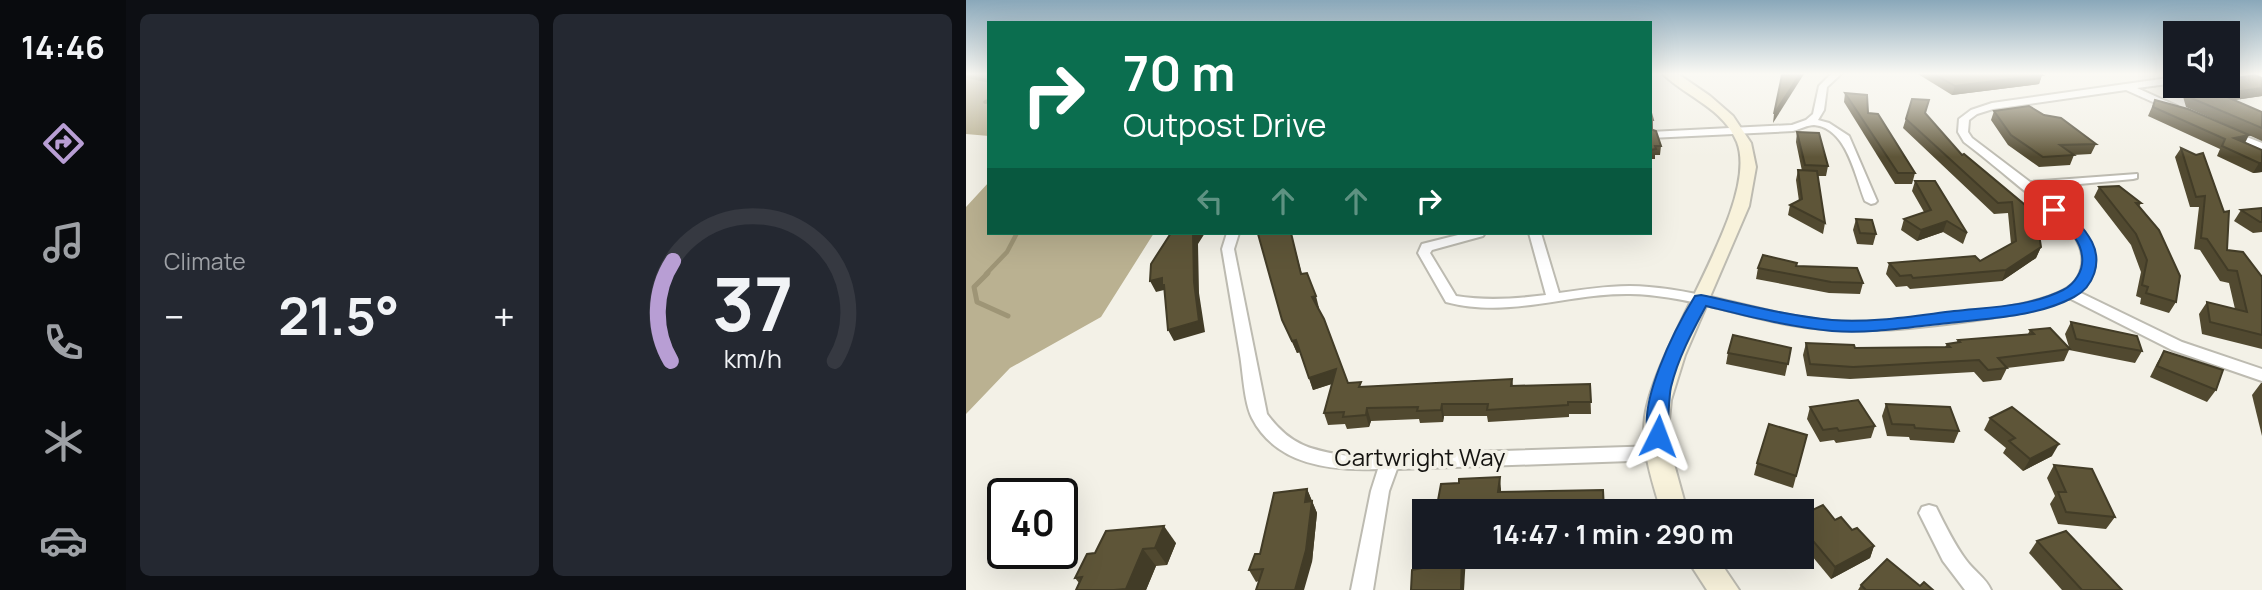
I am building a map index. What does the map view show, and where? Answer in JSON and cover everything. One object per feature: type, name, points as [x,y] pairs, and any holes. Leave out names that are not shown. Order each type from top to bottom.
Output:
[{"type":"street","points":[[1671,499],[1659,453],[1656,419],[1662,387],[1676,346],[1701,300],[1744,200],[1749,181],[1748,156],[1736,131],[1719,108],[1709,102]]},
{"type":"street","points":[[1652,135],[1793,128],[1812,122],[1819,116],[1821,102]]},
{"type":"street","points":[[1472,235],[1427,247],[1424,253],[1451,299],[1464,303],[1553,299],[1610,291],[1648,290],[1797,321],[1834,326],[1876,326],[2029,308],[2070,293],[2083,283],[2090,256],[2085,242],[2069,222],[1968,139],[1964,132],[1964,119],[1974,112],[1992,106],[2024,102]]},
{"type":"street","points":[[2159,102],[2189,115]]},
{"type":"street","points":[[1812,122],[1826,125],[1845,138],[1871,201]]},
{"type":"street","points":[[2225,131],[2262,148]]},
{"type":"street","points":[[2025,186],[2133,176]]},
{"type":"street","name":"Cartwright Way","points":[[1232,235],[1228,249],[1259,415],[1269,430],[1300,455],[1349,463],[1659,453]]},
{"type":"street","points":[[1536,235],[1553,299]]},
{"type":"street","points":[[2070,293],[2177,346],[2262,375]]},
{"type":"street","points":[[1362,590],[1380,491],[1390,462]]},
{"type":"street","points":[[1929,513],[1949,554],[1967,579],[1980,590]]},
{"type":"street","points":[[1709,569],[1724,590]]},
{"type":"shaded area","points":[[966,102],[987,102],[987,136],[966,134]]},
{"type":"shaded area","points":[[987,184],[987,235],[1153,235],[1101,317],[1010,368],[966,414],[966,207]]},
{"type":"building","points":[[1777,102],[1782,102],[1774,114]]},
{"type":"building","points":[[1851,102],[1867,102],[1868,113],[1878,114],[1915,173],[1898,173]]},
{"type":"building","points":[[1911,102],[1929,102],[1925,113],[1962,155],[2036,214],[2041,247],[2006,270],[1913,278],[1911,275],[1900,276],[1889,263],[1975,256],[1980,261],[2016,241],[2012,202],[1998,203],[1906,119]]},
{"type":"building","points":[[2155,102],[2161,102],[2188,109],[2249,135],[2234,138],[2262,150],[2262,163],[2222,146],[2225,139],[2153,107]]},
{"type":"building","points":[[2199,102],[2238,102],[2262,112],[2262,128]]},
{"type":"building","points":[[2029,106],[2044,115],[2061,118],[2096,144],[2060,145],[2074,155],[2043,157],[2011,135],[1994,111]]},
{"type":"building","points":[[1652,130],[1656,131],[1661,146],[1655,146],[1656,149],[1652,150]]},
{"type":"building","points":[[1797,132],[1819,133],[1828,166],[1805,165]]},
{"type":"building","points":[[2181,148],[2196,155],[2203,153],[2224,212],[2229,211],[2227,250],[2243,252],[2262,277],[2262,335],[2210,322],[2207,302],[2247,312],[2237,271],[2228,270],[2207,239],[2201,238],[2205,196],[2196,197]]},
{"type":"building","points":[[1798,170],[1817,171],[1825,223],[1790,205],[1802,199]]},
{"type":"building","points":[[1915,181],[1935,181],[1967,233],[1947,221],[1921,230],[1904,219],[1931,210]]},
{"type":"building","points":[[2119,186],[2141,203],[2136,203],[2159,230],[2180,276],[2176,302],[2146,293],[2148,287],[2142,285],[2147,260],[2136,234],[2099,187]]},
{"type":"building","points":[[2262,208],[2262,222],[2241,210]]},
{"type":"building","points":[[1856,219],[1872,220],[1876,234],[1860,233]]},
{"type":"building","points":[[1170,235],[1193,235],[1194,282],[1199,321],[1168,330],[1164,285],[1162,278],[1150,281],[1151,264]]},
{"type":"building","points":[[1258,235],[1291,235],[1301,274],[1307,273],[1316,296],[1312,297],[1324,319],[1348,383],[1361,382],[1359,387],[1512,379],[1511,386],[1590,384],[1591,402],[1487,410],[1488,404],[1442,404],[1441,410],[1417,411],[1418,407],[1367,408],[1366,415],[1343,417],[1344,412],[1324,413],[1336,369],[1309,378],[1296,340],[1292,341],[1282,320]]},
{"type":"building","points":[[1763,255],[1797,263],[1796,266],[1857,268],[1863,283],[1831,282],[1758,268]]},
{"type":"building","points":[[2071,322],[2137,336],[2142,351],[2076,339]]},
{"type":"building","points":[[2050,328],[2070,349],[1998,358],[2007,368],[1988,370],[1979,360],[1853,367],[1810,364],[1806,343],[1854,345],[1855,348],[1950,347],[1947,344],[1960,342],[1958,340],[2034,334],[2030,330]]},
{"type":"building","points":[[1733,335],[1791,348],[1788,364],[1728,353]]},
{"type":"building","points":[[2164,351],[2223,370],[2216,390],[2157,366]]},
{"type":"building","points":[[1858,400],[1875,426],[1839,431],[1837,428],[1823,430],[1810,407]]},
{"type":"building","points":[[1886,404],[1950,407],[1959,431],[1892,424]]},
{"type":"building","points":[[2012,407],[2059,444],[2030,459],[2009,441],[2015,438],[1990,418]]},
{"type":"building","points":[[1769,424],[1807,435],[1796,476],[1757,463]]},
{"type":"building","points":[[2054,465],[2092,469],[2115,517],[2066,512],[2058,492],[2066,492]]},
{"type":"building","points":[[1500,477],[1498,492],[1603,490],[1603,499],[1438,499],[1441,484],[1459,483],[1459,479]]},
{"type":"building","points":[[1307,489],[1305,502],[1312,501],[1306,550],[1295,590],[1256,590],[1263,569],[1249,570],[1255,554],[1260,554],[1274,493]]},
{"type":"building","points":[[1823,505],[1835,520],[1841,517],[1852,530],[1857,528],[1874,546],[1835,567],[1814,542],[1814,509]]},
{"type":"building","points":[[1164,526],[1155,548],[1143,549],[1126,589],[1076,590],[1082,577],[1075,578],[1087,554],[1095,553],[1106,531]]},
{"type":"building","points":[[2066,531],[2122,590],[2082,590],[2037,541]]},
{"type":"building","points":[[1887,559],[1920,586],[1924,582],[1933,590],[1866,590],[1861,585]]},
{"type":"building","points":[[1462,569],[1461,590],[1411,590],[1412,570]]},
{"type":"waterway","points":[[986,274],[1007,252],[1016,235]]},
{"type":"waterway","points":[[988,273],[974,287],[977,302],[1008,316]]},
{"type":"route","points":[[1658,436],[1656,419],[1662,387],[1676,346],[1701,300],[1797,321],[1834,326],[1876,326],[2029,308],[2070,293],[2083,283],[2088,270],[2090,256],[2085,242],[2069,222],[2054,210]]}]
